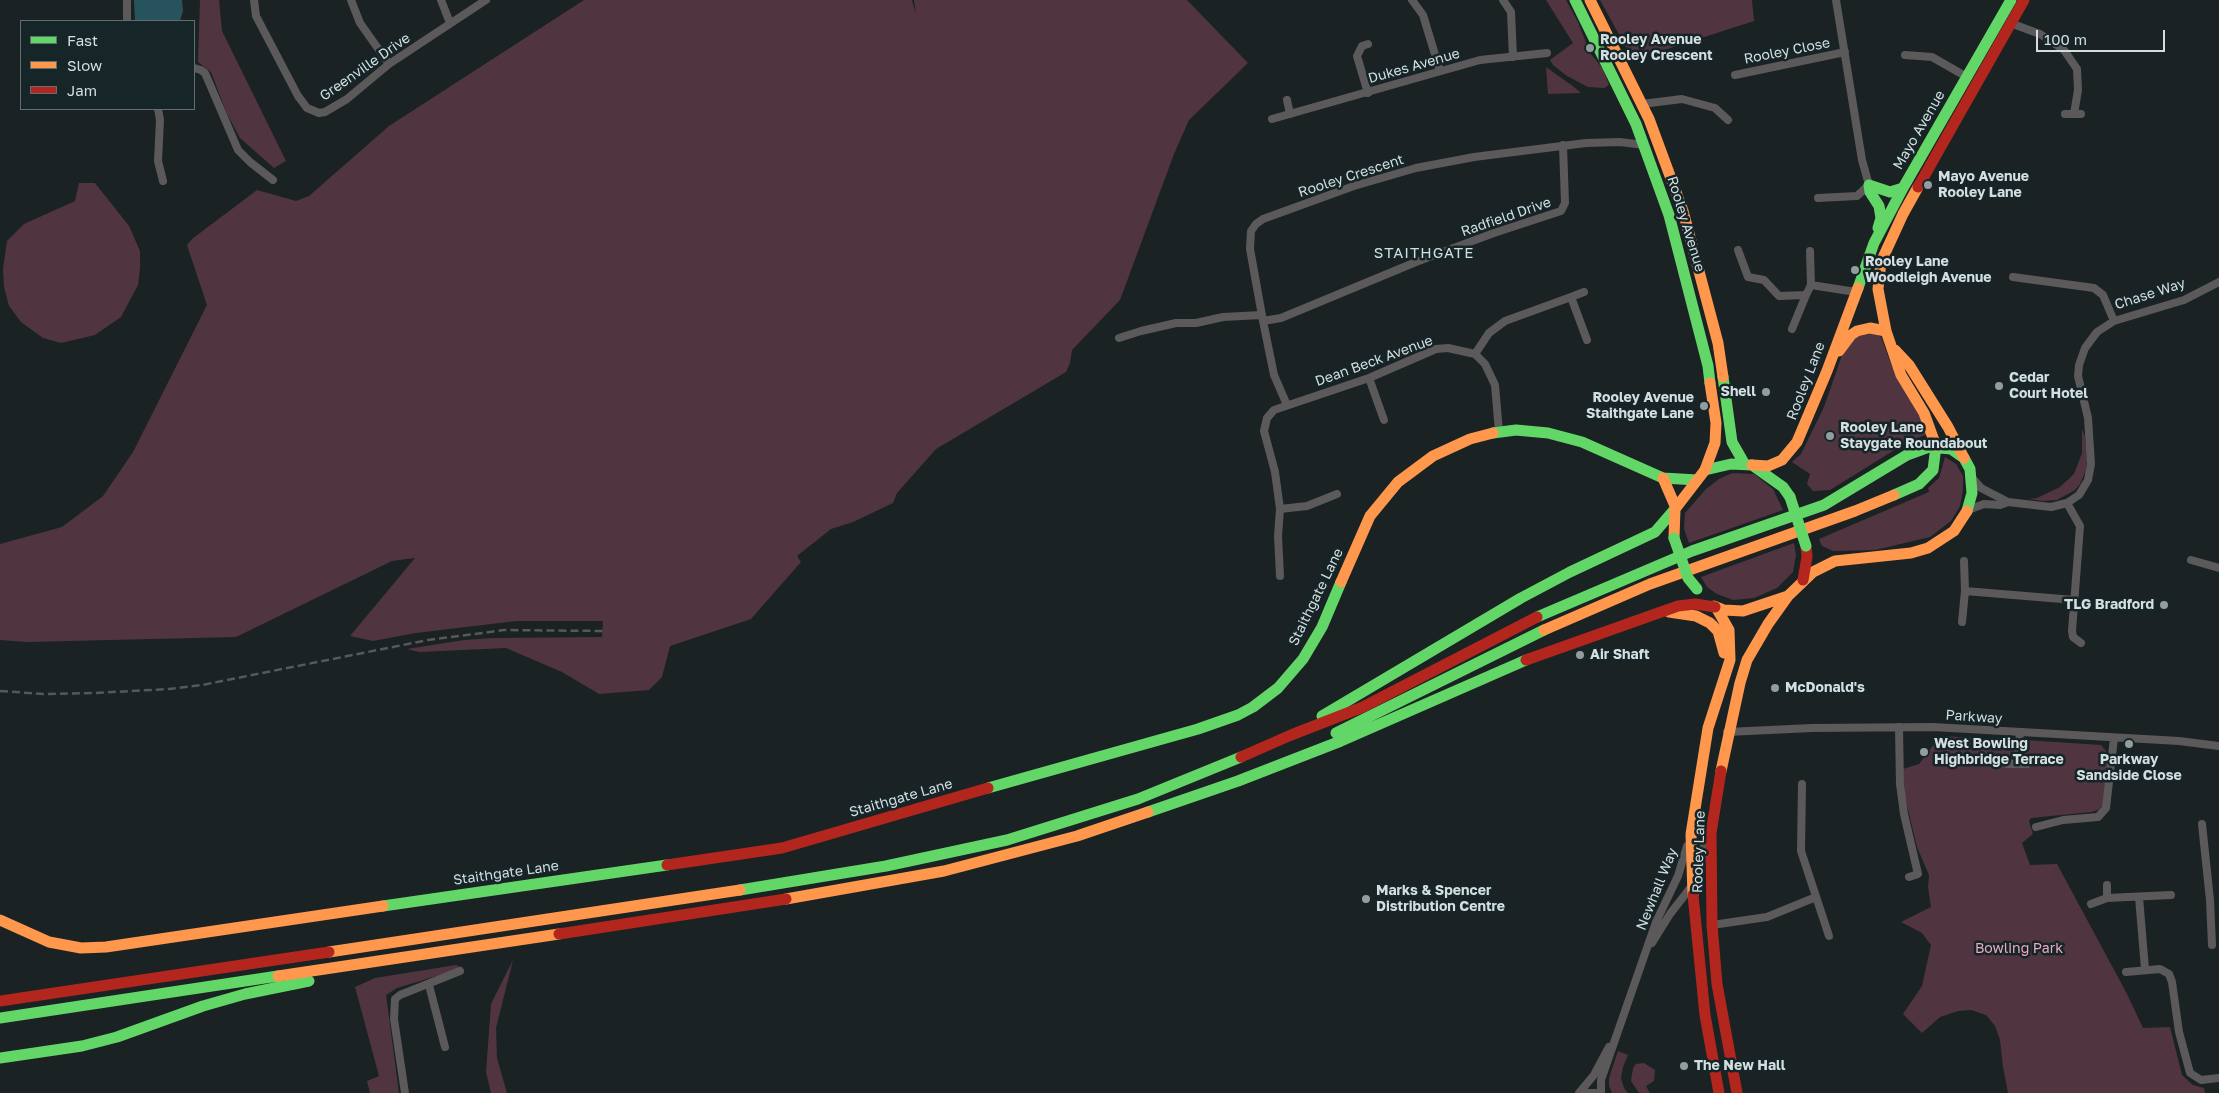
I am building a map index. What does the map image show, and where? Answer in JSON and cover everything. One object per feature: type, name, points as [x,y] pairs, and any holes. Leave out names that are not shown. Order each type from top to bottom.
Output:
[{"type":"main road","name":"Rooley Avenue","points":[[1575,0],[1636,124],[1669,215],[1708,366],[1716,416],[1716,434],[1713,450],[1705,470]]},
{"type":"main road","name":"Rooley Avenue","points":[[1590,0],[1642,104],[1683,211],[1718,343],[1732,442],[1748,464]]},
{"type":"main road","name":"Mayo Avenue","points":[[1860,280],[1874,243],[1903,188],[2011,0]]},
{"type":"main road","name":"Mayo Avenue","points":[[1891,347],[1878,289],[1886,249],[1903,214],[2024,0]]},
{"type":"main road","points":[[1874,243],[1881,218],[1879,206],[1870,192],[1869,185],[1890,192],[1903,188]]},
{"type":"main road","name":"Rooley Lane","points":[[1748,464],[1768,466],[1782,460],[1797,442],[1827,371],[1860,280]]},
{"type":"main road","points":[[1827,371],[1851,335],[1862,329],[1886,331]]},
{"type":"main road","points":[[1238,781],[1540,632],[1592,609],[1699,565],[1855,511],[1919,484],[1933,470],[1936,446],[1929,424],[1901,376],[1891,347]]},
{"type":"main road","points":[[0,1018],[772,902],[934,873],[1077,836],[1238,781],[1341,741],[1530,658],[1686,604],[1743,611],[1788,596],[1803,580],[1832,561],[1911,553],[1928,548],[1944,540],[1954,531],[1968,510],[1972,493],[1970,469],[1948,427],[1909,365],[1891,347]]},
{"type":"main road","name":"Staithgate Lane","points":[[0,920],[49,942],[81,948],[106,948],[782,848],[1089,758],[1205,727],[1238,715],[1253,707],[1293,673],[1322,627],[1370,516],[1398,482],[1433,456],[1470,439],[1499,432],[1532,431],[1563,436],[1604,451],[1663,478],[1697,480]]},
{"type":"main road","points":[[0,1001],[730,892],[944,855],[1024,835],[1138,799],[1363,707],[1529,622],[1603,589],[1692,552],[1824,504],[1907,455],[1923,448],[1936,446],[1951,449],[1964,458]]},
{"type":"main road","points":[[1291,735],[1521,598],[1570,572],[1656,532],[1705,470],[1748,464],[1783,487],[1790,497],[1806,546],[1807,557],[1803,580]]},
{"type":"main road","points":[[1663,478],[1676,509],[1674,538],[1688,578],[1697,590],[1716,608]]},
{"type":"main road","name":"Rooley Lane","points":[[1737,1093],[1722,1013],[1712,925],[1711,833],[1727,732],[1747,660],[1768,624],[1788,596]]},
{"type":"main road","name":"Rooley Lane","points":[[1716,608],[1723,616],[1729,630],[1730,660],[1706,734],[1691,834],[1692,886],[1705,1016],[1719,1093]]},
{"type":"main road","points":[[1665,611],[1696,616],[1710,623],[1718,632],[1724,651],[1719,693]]},
{"type":"main road","points":[[0,1058],[82,1046],[117,1037],[203,1006],[245,994],[324,978],[372,962]]},
{"type":"street","points":[[127,0],[127,20]]},
{"type":"street","name":"Greenville Drive","points":[[254,0],[256,16],[298,96],[307,108],[313,111],[326,112],[347,99],[388,64],[486,0]]},
{"type":"street","points":[[351,0],[360,23],[388,64]]},
{"type":"street","points":[[441,0],[450,24]]},
{"type":"street","points":[[1412,0],[1422,16],[1440,71]]},
{"type":"street","points":[[1503,0],[1511,12],[1513,57]]},
{"type":"street","points":[[1818,198],[1857,196],[1869,185],[1862,160],[1836,0]]},
{"type":"street","points":[[2010,24],[2040,34],[2064,50],[2077,68],[2078,90],[2073,114]]},
{"type":"street","points":[[1368,44],[1362,46],[1357,56],[1368,93]]},
{"type":"street","name":"Rooley Close","points":[[1735,75],[1845,52]]},
{"type":"street","name":"Dukes Avenue","points":[[1272,120],[1480,60],[1548,53]]},
{"type":"street","points":[[1905,55],[1932,57],[1967,77]]},
{"type":"street","points":[[195,68],[204,73],[238,150],[272,180]]},
{"type":"street","points":[[1642,104],[1682,99],[1715,108],[1728,120]]},
{"type":"street","points":[[1287,100],[1290,114]]},
{"type":"street","points":[[158,110],[160,120],[158,161],[163,181]]},
{"type":"street","name":"Rooley Crescent","points":[[1287,405],[1274,375],[1262,318],[1250,242],[1251,232],[1256,224],[1263,219],[1354,186],[1416,168],[1474,157],[1563,145],[1620,142],[1644,145]]},
{"type":"street","name":"Radfield Drive","points":[[1119,338],[1141,331],[1223,317],[1281,318],[1416,262],[1561,211],[1565,203],[1563,145]]},
{"type":"street","points":[[1738,250],[1748,277],[1764,280],[1779,296],[1806,296]]},
{"type":"street","points":[[1792,330],[1811,285],[1810,251]]},
{"type":"street","points":[[2013,277],[2094,288],[2103,295],[2114,321]]},
{"type":"street","name":"Chase Way","points":[[2067,503],[2079,495],[2085,487],[2092,464],[2090,436],[2078,376],[2081,356],[2097,332],[2114,321],[2184,300],[2219,282]]},
{"type":"street","points":[[1811,285],[1856,292]]},
{"type":"street","points":[[1499,432],[1495,384],[1485,364],[1475,354],[1489,333],[1505,321],[1584,292]]},
{"type":"street","points":[[1571,297],[1587,340]]},
{"type":"street","name":"Dean Beck Avenue","points":[[1280,576],[1278,536],[1280,509],[1275,472],[1264,431],[1267,418],[1274,410],[1369,378],[1436,349],[1448,348],[1475,354]]},
{"type":"street","points":[[1369,378],[1384,420]]},
{"type":"street","points":[[1971,478],[1981,488],[2008,502]]},
{"type":"street","points":[[1280,509],[1307,506],[1337,494]]},
{"type":"street","points":[[1968,510],[1984,504],[2008,502],[2045,508],[2067,503],[2079,521],[2081,533],[2072,631],[2073,637],[2081,643]]},
{"type":"street","points":[[2191,560],[2219,568]]},
{"type":"street","points":[[1962,622],[1965,591],[1964,561]]},
{"type":"street","points":[[1965,591],[2074,600]]},
{"type":"street","points":[[1899,726],[1900,784],[1904,814],[1918,874],[1909,877]]},
{"type":"street","name":"Parkway","points":[[1727,732],[1899,726],[2200,742],[2219,746]]},
{"type":"street","points":[[2018,764],[2020,733]]},
{"type":"street","points":[[2036,827],[2062,820],[2098,817],[2106,808],[2114,738]]},
{"type":"street","points":[[2007,764],[2027,764]]},
{"type":"street","points":[[1802,784],[1801,851],[1829,936]]},
{"type":"street","points":[[2203,824],[2212,945]]},
{"type":"street","name":"Newhall Way","points":[[1646,954],[1670,914],[1692,886],[1701,865],[1704,845],[1711,833]]},
{"type":"street","name":"Newhall Way","points":[[1601,1093],[1602,1080],[1656,922],[1678,876],[1691,834]]},
{"type":"street","points":[[2107,885],[2107,898]]},
{"type":"street","points":[[2091,904],[2107,898],[2171,894]]},
{"type":"street","points":[[1712,925],[1766,917],[1816,897]]},
{"type":"street","points":[[2139,897],[2145,969]]},
{"type":"street","points":[[2210,900],[2219,899]]},
{"type":"street","points":[[2128,974],[2145,969],[2160,969],[2169,974],[2172,982],[2179,1032],[2190,1073],[2201,1080],[2219,1078]]},
{"type":"street","points":[[405,1093],[394,1020],[394,999],[460,971]]},
{"type":"street","points":[[429,985],[445,1048]]},
{"type":"street","name":"Newhall Way","points":[[1580,1093],[1602,1061],[1626,1009]]},
{"type":"street","name":"Newhall Way","points":[[1580,1093],[1596,1093]]},
{"type":"green space","points":[[200,0],[219,0],[222,31],[286,161],[274,168],[240,138],[227,114],[211,72],[198,62]]},
{"type":"green space","points":[[584,0],[912,0],[916,14],[914,0],[1187,0],[1248,63],[1189,120],[1174,154],[1120,300],[1072,350],[1066,372],[936,449],[897,493],[893,503],[853,522],[831,529],[797,556],[801,562],[751,619],[670,646],[662,677],[649,690],[599,694],[562,672],[506,648],[419,652],[407,649],[464,640],[493,638],[602,637],[603,621],[516,621],[416,633],[373,641],[350,636],[415,558],[392,561],[236,637],[27,642],[0,640],[0,544],[62,527],[103,496],[133,452],[207,305],[187,245],[192,239],[257,190],[296,201],[309,196],[389,126]]},
{"type":"green space","points":[[1546,0],[1566,0],[1578,22],[1590,53],[1603,69],[1609,85],[1604,88],[1588,87],[1567,76],[1553,65],[1550,60],[1573,43]]},
{"type":"green space","points":[[1600,0],[1752,0],[1754,21],[1633,60]]},
{"type":"green space","points":[[1546,67],[1574,87],[1581,93],[1548,94]]},
{"type":"green space","points":[[79,183],[95,183],[129,226],[140,251],[140,268],[138,285],[121,317],[95,335],[61,343],[43,338],[21,322],[9,306],[4,287],[3,269],[7,241],[24,224],[75,201]]},
{"type":"green space","points":[[1876,333],[1881,337],[1891,364],[1926,424],[1928,434],[1909,441],[1830,490],[1813,491],[1807,484],[1810,474],[1792,462],[1801,454],[1824,407],[1842,355],[1851,342],[1859,336]]},
{"type":"green space","points":[[2082,429],[2085,437],[2087,460],[2086,470],[2080,484],[2075,490],[2057,500],[2029,499],[2037,498],[2060,487],[2074,474],[2082,453]]},
{"type":"green space","points":[[1945,457],[1956,464],[1963,476],[1960,506],[1951,521],[1930,537],[1875,550],[1833,551],[1822,546],[1819,539],[1929,492],[1928,488],[1939,478]]},
{"type":"green space","points":[[1732,473],[1754,474],[1773,489],[1783,510],[1689,543],[1684,529],[1685,513],[1706,489],[1719,479]]},
{"type":"green space","points":[[1794,543],[1796,555],[1793,572],[1777,588],[1754,598],[1733,600],[1717,594],[1707,587],[1701,577]]},
{"type":"green space","name":"Bowling Park","points":[[1940,736],[2015,740],[2017,744],[2015,758],[2011,761],[2017,766],[2030,766],[2023,760],[2020,754],[2025,740],[2101,745],[2108,753],[2103,805],[2098,810],[2091,812],[2031,818],[2029,821],[2033,834],[2022,843],[2030,865],[2057,864],[2126,992],[2143,1028],[2170,1027],[2182,1075],[2193,1085],[2204,1088],[2205,1093],[2008,1093],[2000,1040],[1995,1026],[1986,1015],[1971,1010],[1958,1011],[1940,1017],[1922,1033],[1903,1014],[1922,986],[1931,945],[1922,933],[1901,922],[1931,907],[1928,887],[1929,875],[1917,847],[1905,797],[1903,769],[1919,764]]},
{"type":"green space","points":[[513,960],[496,1028],[497,1058],[507,1093],[491,1093],[486,1072],[491,1004]]},
{"type":"green space","points":[[456,965],[463,968],[397,988],[386,995],[399,1093],[370,1093],[367,1081],[379,1076],[355,987],[375,978]]},
{"type":"green space","points":[[1618,1051],[1628,1055],[1621,1078],[1624,1088],[1628,1093],[1612,1093],[1609,1086],[1609,1078]]},
{"type":"green space","points":[[1644,1063],[1655,1070],[1654,1081],[1646,1086],[1650,1093],[1639,1093],[1631,1081],[1633,1068],[1636,1064]]},
{"type":"water","points":[[134,0],[182,0],[183,11],[180,20],[135,20]]},
{"type":"railway","points":[[0,691],[44,694],[169,689],[202,685],[428,640],[504,630],[603,631]]},
{"type":"traffic: fast","points":[[1575,0],[1636,124],[1669,215],[1708,366],[1710,383]]},
{"type":"traffic: fast","points":[[1858,288],[1874,243],[1903,188],[2011,0]]},
{"type":"traffic: fast","points":[[1878,228],[1881,218],[1879,206],[1870,192],[1869,185],[1890,192],[1903,188]]},
{"type":"traffic: fast","points":[[1723,377],[1732,442],[1744,463]]},
{"type":"traffic: fast","points":[[1493,433],[1516,430],[1548,433],[1582,442],[1663,478],[1697,480]]},
{"type":"traffic: fast","points":[[1894,495],[1919,484],[1933,470],[1936,446]]},
{"type":"traffic: fast","points":[[1537,617],[1692,551],[1824,505],[1907,455],[1929,447],[1951,449],[1964,458],[1970,469],[1972,493],[1967,511]]},
{"type":"traffic: fast","points":[[1705,470],[1731,464],[1752,465],[1783,487],[1790,497]]},
{"type":"traffic: fast","points":[[1790,497],[1806,546]]},
{"type":"traffic: fast","points":[[1322,716],[1521,598],[1570,572],[1655,532],[1674,510]]},
{"type":"traffic: fast","points":[[1674,538],[1688,578],[1697,589]]},
{"type":"traffic: fast","points":[[988,788],[1198,729],[1238,715],[1253,707],[1278,688],[1303,659],[1322,627],[1341,582]]},
{"type":"traffic: fast","points":[[1336,733],[1544,630]]},
{"type":"traffic: fast","points":[[1148,812],[1238,781],[1341,741],[1526,660]]},
{"type":"traffic: fast","points":[[740,890],[886,866],[1007,840],[1138,799],[1241,757]]},
{"type":"traffic: fast","points":[[383,906],[667,865]]},
{"type":"traffic: fast","points":[[0,1018],[278,976]]},
{"type":"traffic: fast","points":[[0,1058],[82,1046],[117,1037],[203,1006],[245,994],[309,981]]},
{"type":"traffic: slow","points":[[1590,0],[1649,119],[1683,211],[1718,343],[1723,377]]},
{"type":"traffic: slow","points":[[1918,187],[1903,214],[1881,262],[1878,289],[1886,331],[1901,375],[1924,413],[1936,446]]},
{"type":"traffic: slow","points":[[1752,465],[1768,466],[1782,460],[1797,442],[1827,371],[1858,288]]},
{"type":"traffic: slow","points":[[1839,351],[1851,335],[1857,331],[1870,328],[1886,331]]},
{"type":"traffic: slow","points":[[1895,350],[1909,365],[1948,427],[1964,458]]},
{"type":"traffic: slow","points":[[1674,538],[1675,509],[1705,470],[1715,443],[1716,423],[1710,383]]},
{"type":"traffic: slow","points":[[1341,582],[1370,516],[1398,482],[1433,456],[1470,439],[1493,433]]},
{"type":"traffic: slow","points":[[1663,478],[1676,508]]},
{"type":"traffic: slow","points":[[1544,630],[1650,584],[1855,511],[1894,495]]},
{"type":"traffic: slow","points":[[1721,771],[1740,683],[1747,660],[1768,624],[1788,596],[1813,572],[1835,561],[1911,553],[1928,548],[1954,531],[1967,511]]},
{"type":"traffic: slow","points":[[1714,606],[1724,610],[1743,611],[1788,596]]},
{"type":"traffic: slow","points":[[1693,895],[1691,834],[1708,728],[1730,660],[1729,630],[1717,609]]},
{"type":"traffic: slow","points":[[1669,612],[1696,616],[1710,623],[1718,631],[1724,653]]},
{"type":"traffic: slow","points":[[786,899],[944,871],[1077,836],[1148,812]]},
{"type":"traffic: slow","points":[[329,952],[740,890]]},
{"type":"traffic: slow","points":[[0,920],[49,942],[81,948],[106,947],[383,906]]},
{"type":"traffic: slow","points":[[278,976],[559,934]]},
{"type":"traffic: jam","points":[[1918,187],[2024,0]]},
{"type":"traffic: jam","points":[[1803,580],[1807,557],[1806,546]]},
{"type":"traffic: jam","points":[[1526,660],[1678,606],[1695,604],[1715,607]]},
{"type":"traffic: jam","points":[[1241,757],[1363,707],[1537,617]]},
{"type":"traffic: jam","points":[[1721,771],[1711,833],[1712,925],[1717,984],[1737,1093]]},
{"type":"traffic: jam","points":[[667,865],[782,848],[988,788]]},
{"type":"traffic: jam","points":[[1693,895],[1705,1015],[1719,1093]]},
{"type":"traffic: jam","points":[[559,934],[786,899]]},
{"type":"traffic: jam","points":[[0,1001],[329,952]]},
{"type":"place","name":"Rooley Avenue Rooley Crescent","points":[[1590,48]]},
{"type":"place","name":"Mayo Avenue Rooley Lane","points":[[1928,185]]},
{"type":"place","name":"Rooley Lane Woodleigh Avenue","points":[[1855,270]]},
{"type":"place","name":"Cedar Court Hotel","points":[[1999,386]]},
{"type":"place","name":"Shell","points":[[1766,392]]},
{"type":"place","name":"Rooley Avenue Staithgate Lane","points":[[1704,406]]},
{"type":"place","name":"Rooley Lane Staygate Roundabout","points":[[1830,436]]},
{"type":"place","name":"TLG Bradford","points":[[2164,605]]},
{"type":"place","name":"Air Shaft","points":[[1580,655]]},
{"type":"place","name":"McDonald's","points":[[1775,688]]},
{"type":"place","name":"Parkway Sandside Close","points":[[2129,744]]},
{"type":"place","name":"West Bowling Highbridge Terrace","points":[[1924,752]]},
{"type":"place","name":"Marks & Spencer Distribution Centre","points":[[1366,899]]},
{"type":"place","name":"The New Hall","points":[[1684,1066]]},
{"type":"district","name":"STAITHGATE","points":[[1424,253]]}]
